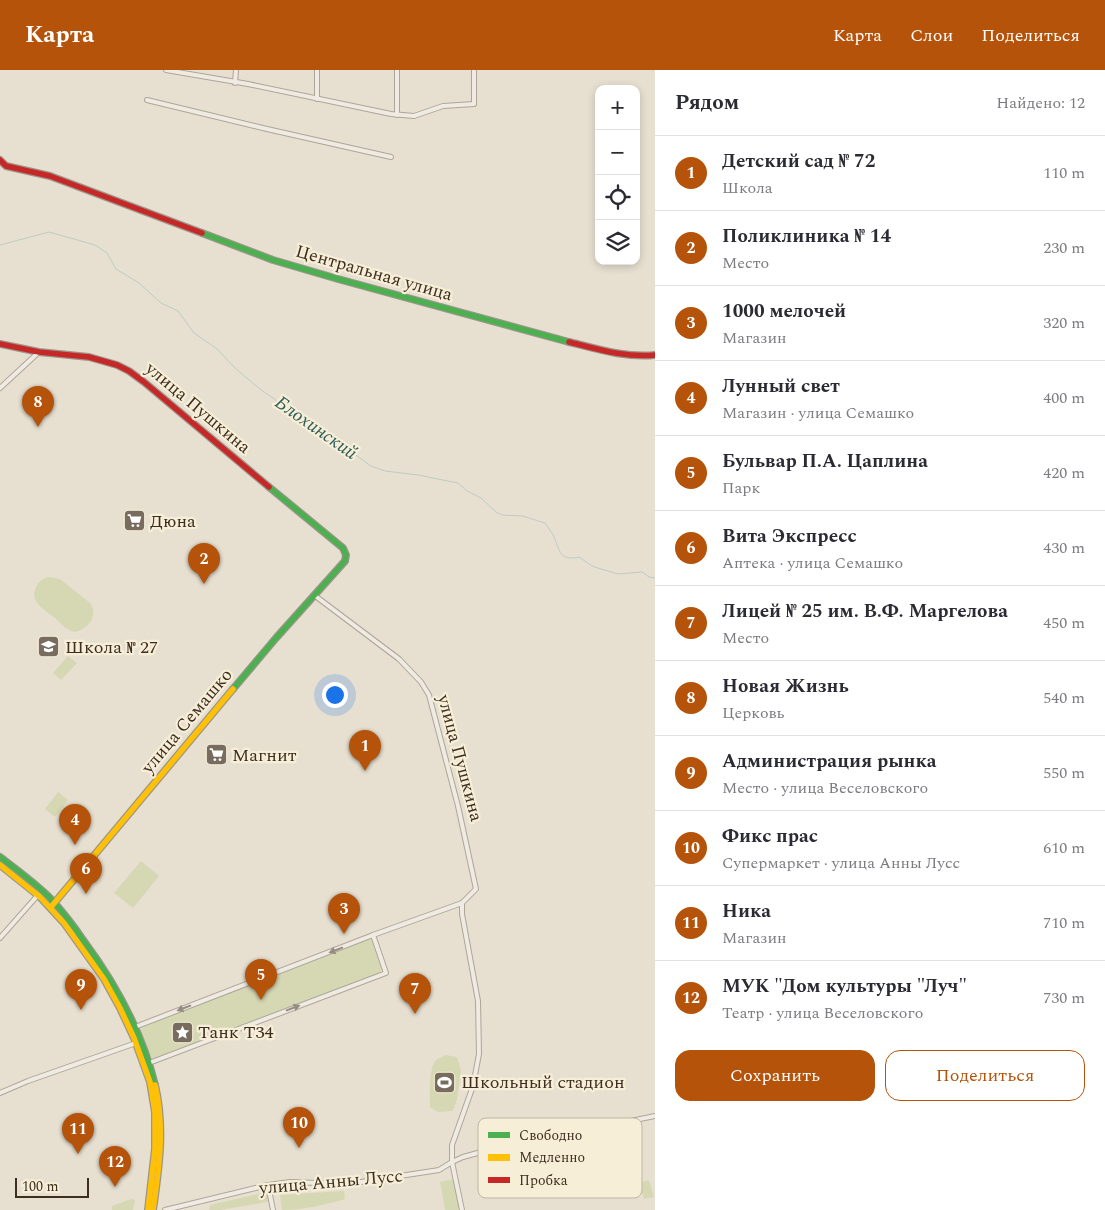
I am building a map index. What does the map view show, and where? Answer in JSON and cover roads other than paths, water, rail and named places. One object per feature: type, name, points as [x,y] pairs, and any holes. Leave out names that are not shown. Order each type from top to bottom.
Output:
[{"type":"street","points":[[166,70],[248,84],[397,115],[414,116],[443,106],[474,104],[474,70]]},
{"type":"street","points":[[236,70],[236,83]]},
{"type":"street","points":[[316,99],[317,70]]},
{"type":"street","points":[[397,70],[397,115]]},
{"type":"street","points":[[148,100],[391,158]]},
{"type":"street","name":"Центральная улица","points":[[0,160],[6,166],[50,176],[273,260],[551,338],[617,354],[655,355]]},
{"type":"street","name":"улица Пушкина","points":[[0,344],[40,352],[89,357],[117,365],[129,371],[343,548],[346,555]]},
{"type":"street","points":[[0,388],[40,352]]},
{"type":"street","name":"улица Семашко","points":[[52,905],[240,681],[345,561],[346,555]]},
{"type":"street","name":"улица Пушкина","points":[[314,595],[399,659],[421,682],[429,695],[458,806],[476,889],[462,903]]},
{"type":"street","points":[[0,857],[37,886],[97,957],[116,988],[156,1087],[161,1137],[160,1160],[153,1210]]},
{"type":"street","points":[[0,865],[52,905]]},
{"type":"street","points":[[0,938],[38,895]]},
{"type":"street","points":[[132,1028],[462,903],[462,914],[478,1002],[479,1054],[473,1086],[452,1145],[452,1162],[462,1210]]},
{"type":"street","points":[[147,1064],[386,973],[374,935]]},
{"type":"street","points":[[132,1028],[136,1043],[147,1064],[155,1110],[156,1139],[148,1210]]},
{"type":"street","points":[[0,1093],[28,1081],[136,1043]]},
{"type":"street","points":[[642,1119],[655,1116]]},
{"type":"street","points":[[452,1162],[478,1153]]},
{"type":"street","name":"улица Анны Лусс","points":[[164,1210],[268,1184],[290,1182],[348,1184],[439,1170],[452,1162]]},
{"type":"street","points":[[268,1184],[273,1210]]},
{"type":"waterway","name":"Блохинский","points":[[0,245],[49,232],[95,245],[107,253],[116,269],[139,283],[161,303],[178,311],[194,333],[217,349],[236,369],[260,389],[371,466],[385,471],[458,483],[502,515],[523,516],[545,523],[552,533],[560,552],[567,557],[579,557],[592,566],[618,574],[642,572],[649,577],[655,578]]},
{"type":"place","name":"Новая Жизнь","points":[[38,427]]},
{"type":"place","name":"Дюна","points":[[134,521]]},
{"type":"place","name":"Поликлиника № 14","points":[[204,584]]},
{"type":"place","name":"Школа № 27","points":[[49,647]]},
{"type":"place","name":"Магнит","points":[[216,755]]},
{"type":"place","name":"Детский сад № 72","points":[[365,771]]},
{"type":"place","name":"Лунный свет","points":[[75,845]]},
{"type":"place","name":"Вита Экспресс","points":[[86,894]]},
{"type":"place","name":"1000 мелочей","points":[[344,934]]},
{"type":"place","name":"Бульвар П.А. Цаплина","points":[[261,1000]]},
{"type":"place","name":"Администрация рынка","points":[[81,1010]]},
{"type":"place","name":"Лицей № 25 им. В.Ф. Маргелова","points":[[415,1014]]},
{"type":"place","name":"Танк T34","points":[[182,1032]]},
{"type":"place","name":"Школьный стадион","points":[[445,1082]]},
{"type":"place","name":"Фикс прас","points":[[299,1148]]},
{"type":"place","name":"Ника","points":[[78,1154]]},
{"type":"place","name":"МУК \"Дом культуры \"Луч\"","points":[[115,1187]]}]
